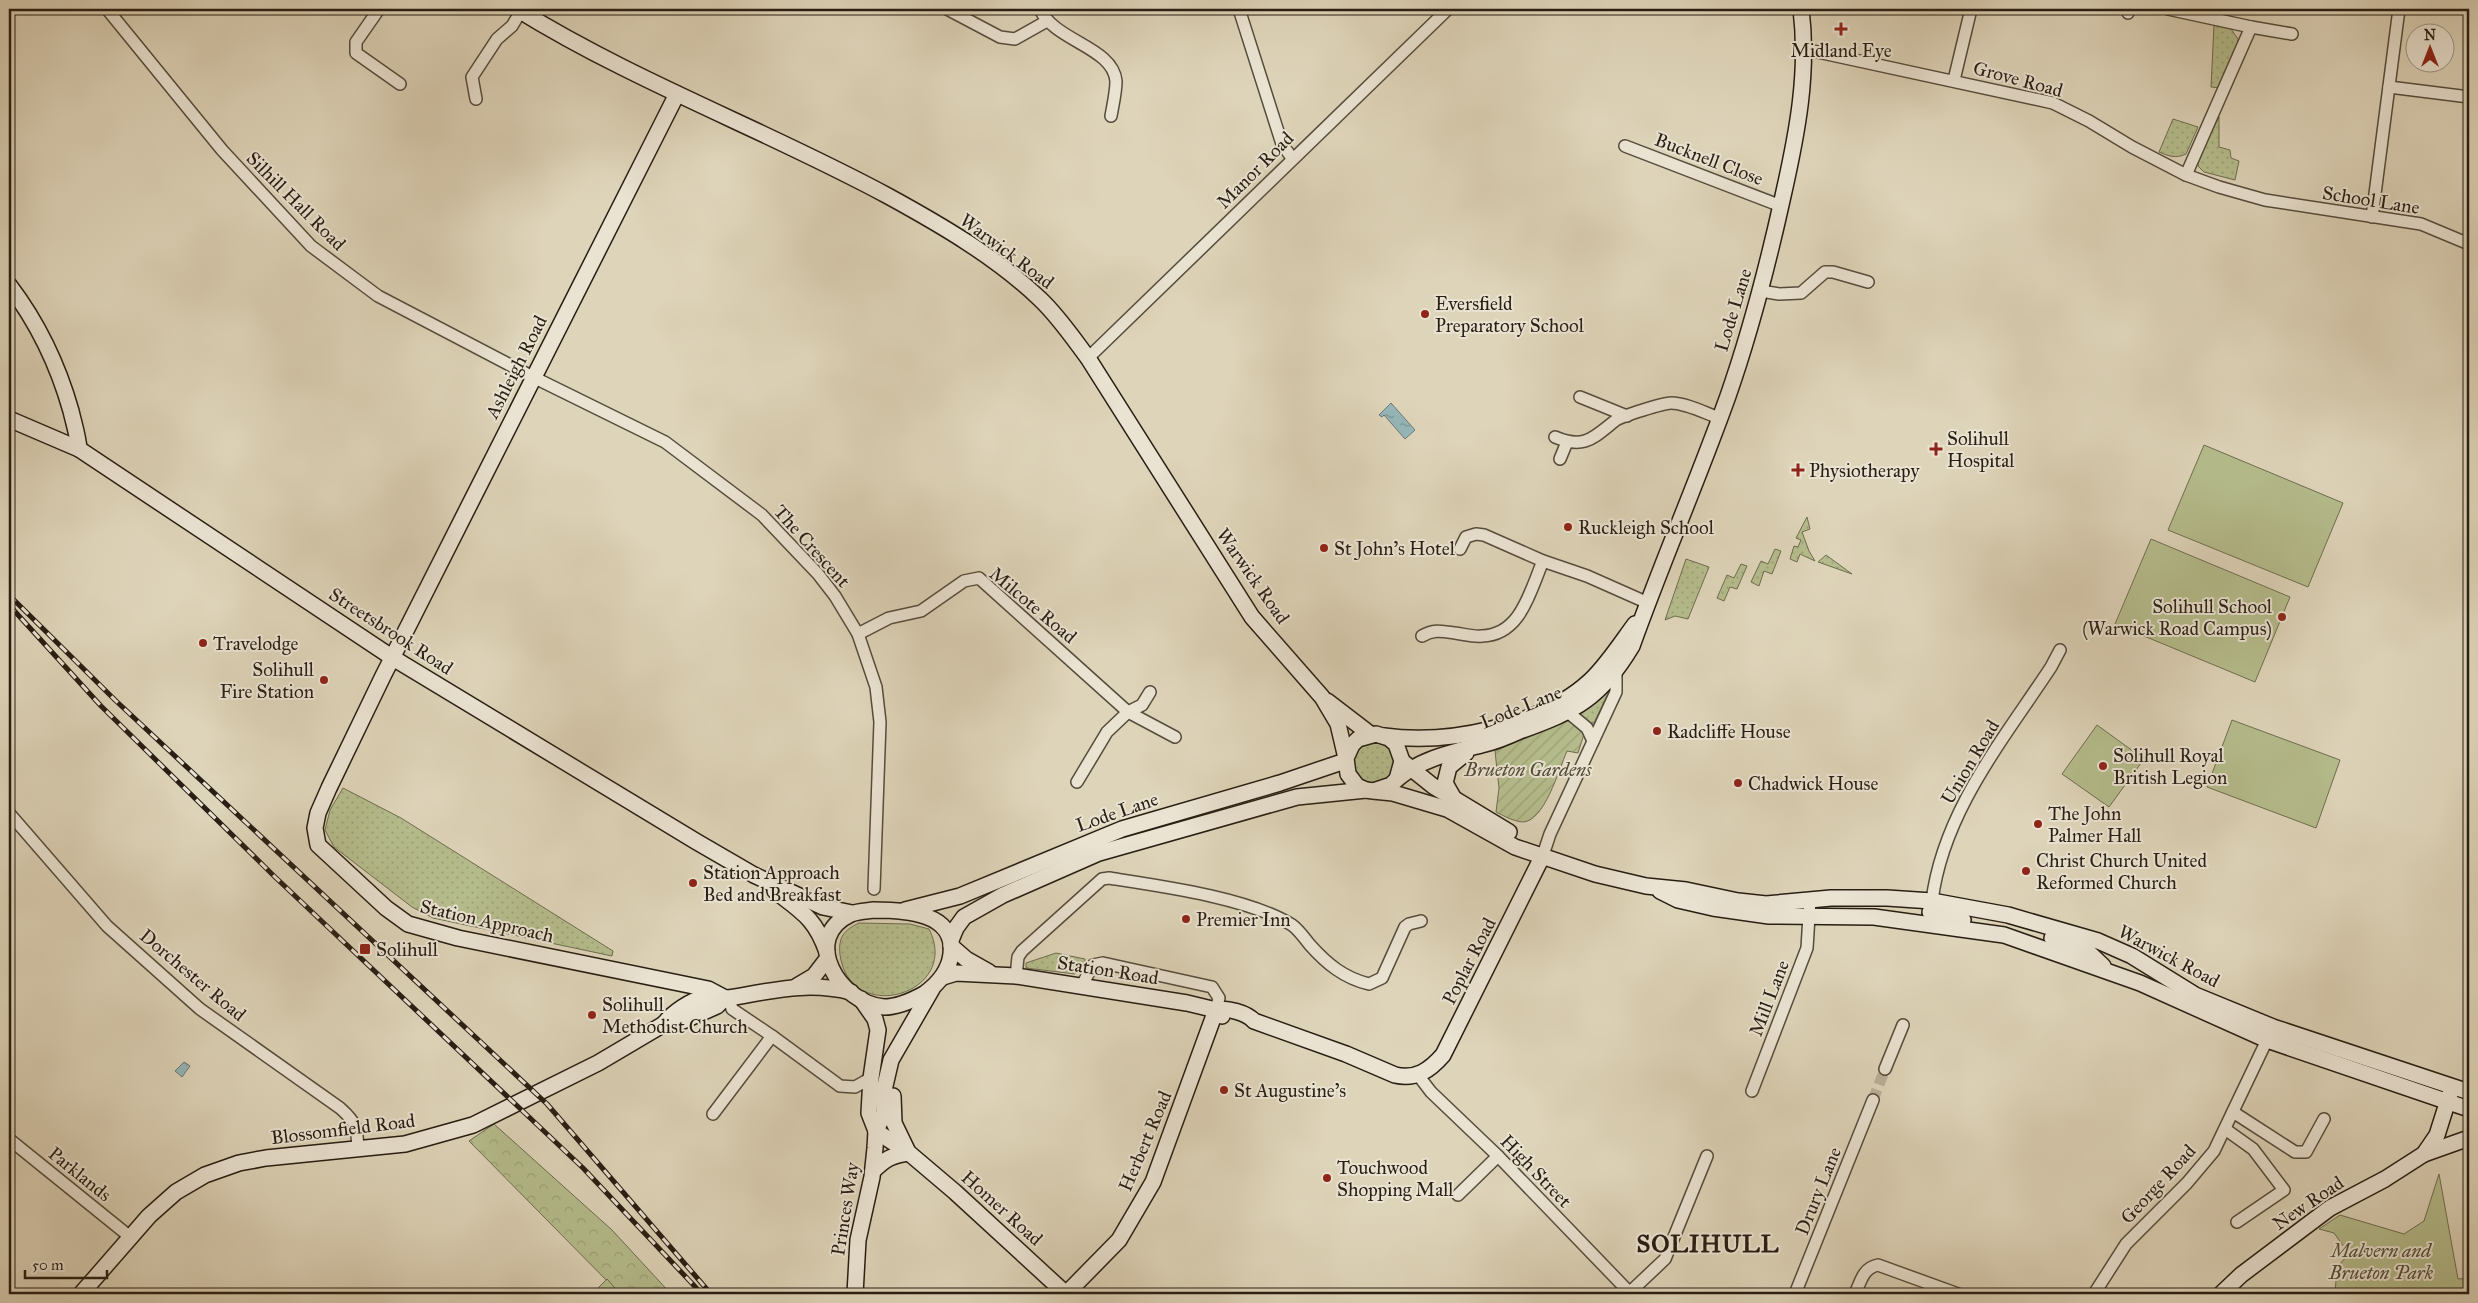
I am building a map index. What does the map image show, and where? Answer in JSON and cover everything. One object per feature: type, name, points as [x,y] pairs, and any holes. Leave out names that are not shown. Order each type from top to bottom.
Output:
[{"type":"main road","name":"Lode Lane","points":[[1406,765],[1478,746],[1569,713],[1596,692],[1616,672],[1632,646],[1719,418],[1761,291],[1781,206],[1802,98],[1804,49],[1801,9]]},
{"type":"main road","name":"Warwick Road","points":[[519,10],[598,55],[858,180],[959,237],[1039,298],[1060,320],[1088,358],[1252,617],[1322,697],[1338,724],[1346,759]]},
{"type":"main road","name":"Ashleigh Road","points":[[393,658],[677,94]]},
{"type":"main road","points":[[9,285],[32,316],[46,344],[64,389],[79,449]]},
{"type":"main road","name":"Streetsbrook Road","points":[[9,419],[79,449],[393,658],[754,875],[823,907],[852,913]]},
{"type":"main road","name":"Lode Lane","points":[[1376,735],[1400,738],[1445,738],[1512,722],[1558,703],[1594,676],[1646,607]]},
{"type":"main road","name":"Station Approach","points":[[393,658],[318,814],[315,828],[318,845],[386,908],[408,924],[458,938],[700,987],[727,998]]},
{"type":"main road","name":"Warwick Road","points":[[1322,697],[1376,735]]},
{"type":"main road","points":[[1376,735],[1396,744],[1406,765],[1391,785],[1369,790],[1353,782],[1348,774],[1346,759],[1352,744],[1376,735]]},
{"type":"main road","points":[[1455,800],[1446,783],[1449,767],[1478,746]]},
{"type":"main road","name":"Lode Lane","points":[[905,910],[960,896],[1122,829],[1280,783],[1346,759]]},
{"type":"main road","name":"Warwick Road","points":[[1406,765],[1455,800],[1525,841],[1543,856]]},
{"type":"main road","name":"Lode Lane","points":[[951,943],[964,917],[1003,894],[1099,853],[1297,797],[1369,790]]},
{"type":"main road","name":"Warwick Road","points":[[1369,790],[1393,793],[1447,809],[1515,847],[1595,874],[1652,887],[1686,890],[1738,901],[1766,904],[1810,900],[1887,898],[1981,931],[2004,935],[2106,970],[2448,1104],[2469,1109]]},
{"type":"main road","name":"Poplar Road","points":[[1418,1075],[1433,1066],[1443,1055],[1543,856]]},
{"type":"main road","name":"Streetsbrook Road","points":[[754,875],[811,919],[819,931],[827,956]]},
{"type":"main road","name":"Warwick Road","points":[[1652,887],[1678,900],[1713,908],[1769,916],[1874,917],[1930,912],[2008,915],[2098,941],[2132,956],[2195,995],[2270,1034],[2469,1092]]},
{"type":"main road","points":[[874,910],[905,910],[937,921],[951,943],[948,966],[939,982],[915,999],[893,1006],[876,1005],[856,996],[837,978],[827,956],[832,929],[852,913],[874,910]]},
{"type":"main road","points":[[2004,935],[2008,915]]},
{"type":"main road","points":[[2023,920],[2047,936],[2085,949],[2106,970]]},
{"type":"main road","name":"Station Road","points":[[951,943],[966,958],[992,973]]},
{"type":"main road","name":"Blossomfield Road","points":[[796,986],[814,976],[827,956]]},
{"type":"main road","name":"Station Road","points":[[939,982],[956,973],[992,973],[1187,1003],[1216,1010],[1222,1016],[1243,1023],[1254,1022],[1346,1054],[1395,1075],[1402,1077],[1418,1075]]},
{"type":"main road","name":"Princes Way","points":[[856,1294],[858,1240],[873,1171],[876,1131],[884,1113],[884,1090],[892,1060],[939,982]]},
{"type":"main road","name":"Blossomfield Road","points":[[80,1294],[129,1236],[176,1192],[216,1171],[266,1158],[405,1144],[487,1119],[598,1062],[664,1024],[671,1015],[706,997],[727,998],[796,986],[819,987],[856,996]]},
{"type":"main road","name":"Princes Way","points":[[856,996],[875,1019],[878,1030],[871,1078],[869,1113],[876,1131]]},
{"type":"main road","name":"Herbert Road","points":[[1066,1294],[1119,1240],[1153,1182],[1216,1010]]},
{"type":"main road","points":[[873,1171],[885,1159],[894,1155],[909,1153],[898,1134],[892,1106],[895,1079],[907,1033]]},
{"type":"main road","name":"New Road","points":[[2424,1154],[2437,1135],[2452,1087]]},
{"type":"main road","name":"Homer Road","points":[[876,1131],[909,1153],[978,1212],[1066,1294]]},
{"type":"main road","name":"New Road","points":[[2221,1294],[2241,1275],[2330,1208],[2385,1179],[2424,1154],[2469,1138]]},
{"type":"street","name":"Silhill Hall Road","points":[[107,9],[222,150],[311,246],[378,296],[533,377]]},
{"type":"street","points":[[379,9],[356,42],[356,53],[400,84]]},
{"type":"street","points":[[947,9],[1000,37],[1014,40],[1047,21]]},
{"type":"street","points":[[1040,9],[1047,21],[1100,56],[1113,70],[1116,82],[1111,116]]},
{"type":"street","points":[[1238,9],[1282,144],[1292,158]]},
{"type":"street","name":"Manor Road","points":[[1088,358],[1292,158],[1448,9]]},
{"type":"street","points":[[1954,80],[1971,9]]},
{"type":"street","points":[[2168,9],[2292,34]]},
{"type":"street","points":[[2372,217],[2399,9]]},
{"type":"street","points":[[476,99],[472,77],[497,38],[512,26],[519,10]]},
{"type":"street","points":[[2186,175],[2251,27]]},
{"type":"street","name":"Grove Road","points":[[1804,49],[2053,103],[2186,175],[2265,200]]},
{"type":"street","points":[[2389,87],[2469,97]]},
{"type":"street","name":"Bucknell Close","points":[[1625,146],[1781,206]]},
{"type":"street","name":"School Lane","points":[[2265,200],[2421,224],[2469,244]]},
{"type":"street","points":[[1761,291],[1779,294],[1801,293],[1825,272],[1833,272],[1868,282]]},
{"type":"street","name":"The Crescent","points":[[533,377],[664,442],[725,486],[762,515],[818,574],[835,596],[858,634],[876,687],[879,708],[874,889]]},
{"type":"street","points":[[1580,397],[1627,416]]},
{"type":"street","points":[[1555,437],[1567,442],[1590,441],[1618,419],[1659,405],[1672,403],[1719,418]]},
{"type":"street","points":[[1560,459],[1567,442]]},
{"type":"street","points":[[1460,549],[1466,537],[1480,534],[1543,561],[1587,576],[1646,607]]},
{"type":"street","points":[[1422,636],[1431,630],[1482,636],[1498,633],[1512,626],[1522,612],[1543,561]]},
{"type":"street","name":"Milcote Road","points":[[858,634],[870,626],[890,618],[921,611],[964,581],[978,578],[984,581],[1128,712],[1175,737]]},
{"type":"street","name":"Union Road","points":[[1930,912],[1935,883],[1961,806],[1976,778],[2051,667],[2060,650]]},
{"type":"street","points":[[1543,856],[1550,834],[1616,692],[1616,672]]},
{"type":"street","points":[[1077,782],[1107,732],[1128,712],[1142,705],[1150,692]]},
{"type":"street","points":[[1569,713],[1587,728],[1592,741]]},
{"type":"street","name":"Dorchester Road","points":[[9,813],[108,926],[200,1009],[340,1108],[352,1119],[358,1129],[358,1150]]},
{"type":"street","points":[[1016,976],[1018,957],[1022,951],[1102,879],[1109,878],[1162,886],[1270,913],[1294,926],[1324,960],[1342,975],[1369,984],[1375,983],[1382,978],[1406,927],[1409,924],[1421,921]]},
{"type":"street","points":[[1808,916],[1810,900]]},
{"type":"street","name":"Mill Lane","points":[[1752,1091],[1807,948],[1808,916]]},
{"type":"street","points":[[1081,987],[1093,965],[1103,963],[1212,987],[1219,998],[1216,1010]]},
{"type":"street","points":[[727,998],[732,1009],[840,1086],[855,1087],[871,1078]]},
{"type":"street","points":[[1885,1069],[1903,1025]]},
{"type":"street","name":"George Road","points":[[2094,1294],[2126,1244],[2199,1170],[2214,1151],[2270,1034]]},
{"type":"street","points":[[713,1114],[772,1036]]},
{"type":"street","name":"High Street","points":[[1418,1075],[1431,1092],[1498,1156],[1630,1294]]},
{"type":"street","name":"Drury Lane","points":[[1795,1294],[1873,1100]]},
{"type":"street","points":[[2234,1112],[2295,1152],[2306,1152],[2324,1119]]},
{"type":"street","points":[[2225,1129],[2253,1149],[2284,1190],[2237,1222]]},
{"type":"street","name":"Parklands","points":[[9,1139],[129,1236]]},
{"type":"street","points":[[1458,1195],[1498,1156]]},
{"type":"street","points":[[1630,1294],[1665,1259],[1708,1156]]},
{"type":"street","points":[[1855,1294],[1865,1271],[1869,1266],[1878,1265],[1958,1294]]},
{"type":"green space","points":[[2214,25],[2231,29],[2238,39],[2237,50],[2221,88],[2211,87]]},
{"type":"green space","points":[[2219,117],[2219,147],[2230,150],[2231,158],[2239,161],[2235,180],[2204,172],[2198,166],[2198,158]]},
{"type":"green space","points":[[2173,119],[2198,127],[2186,154],[2175,157],[2159,152]]},
{"type":"green space","points":[[2204,445],[2343,503],[2308,587],[2168,530]]},
{"type":"green space","points":[[1807,517],[1810,529],[1802,532],[1815,561],[1800,554],[1797,562],[1790,559],[1794,546],[1798,547],[1801,540],[1796,538]]},
{"type":"green space","points":[[2151,539],[2290,597],[2255,682],[2115,624]]},
{"type":"green space","points":[[1775,549],[1781,551],[1772,574],[1764,571],[1759,586],[1751,582],[1761,561],[1768,564]]},
{"type":"green space","points":[[1826,555],[1852,574],[1818,562]]},
{"type":"green space","points":[[1686,559],[1709,567],[1688,619],[1675,616],[1665,620]]},
{"type":"green space","points":[[1741,564],[1747,566],[1737,589],[1730,587],[1724,601],[1717,598],[1727,575],[1734,578]]},
{"type":"green space","points":[[1611,687],[1594,723],[1587,722],[1578,711]]},
{"type":"green space","name":"Brueton Gardens","points":[[1565,720],[1573,722],[1584,734],[1578,753],[1567,751],[1544,805],[1530,820],[1522,822],[1496,812],[1499,788],[1495,751]]},
{"type":"green space","points":[[2232,720],[2340,760],[2316,828],[2207,787]]},
{"type":"green space","name":"Solihull Royal British Legion","points":[[2097,725],[2144,759],[2109,807],[2062,774]]},
{"type":"green space","points":[[1374,743],[1388,749],[1394,763],[1388,777],[1374,783],[1360,777],[1354,763],[1360,749]]},
{"type":"green space","points":[[343,788],[401,818],[613,951],[612,956],[433,918],[412,907],[334,847],[325,830],[330,810]]},
{"type":"green space","points":[[859,923],[910,924],[929,929],[935,952],[930,971],[918,985],[901,993],[881,996],[863,990],[848,977],[840,955],[840,943],[843,935],[849,928]]},
{"type":"green space","points":[[1056,953],[1085,959],[1085,963],[1075,974],[1026,968],[1026,963]]},
{"type":"green space","points":[[494,1124],[612,1230],[671,1294],[620,1294],[469,1141]]},
{"type":"green space","name":"Malvern and Brueton Park","points":[[2439,1174],[2458,1279],[2469,1278],[2469,1294],[2335,1294],[2337,1267],[2349,1254],[2334,1233],[2319,1229],[2340,1215],[2404,1234],[2424,1221]]},
{"type":"green space","points":[[607,1279],[620,1294],[592,1294]]},
{"type":"water","points":[[1391,403],[1415,430],[1405,439],[1384,415],[1382,417],[1379,415]]},
{"type":"water","points":[[184,1062],[190,1066],[182,1077],[175,1071]]},
{"type":"tunnel","points":[[1873,1100],[1885,1069]]},
{"type":"railway","points":[[9,595],[115,700],[547,1104],[711,1294]]},
{"type":"railway","points":[[9,605],[101,706],[275,877],[583,1168],[702,1294]]},
{"type":"place","name":"Midland Eye","points":[[1841,29]]},
{"type":"place","name":"Eversfield Preparatory School","points":[[1425,314]]},
{"type":"place","name":"Solihull Hospital","points":[[1936,449]]},
{"type":"place","name":"Physiotherapy","points":[[1798,470]]},
{"type":"place","name":"Ruckleigh School","points":[[1568,527]]},
{"type":"place","name":"St John's Hotel","points":[[1324,548]]},
{"type":"place","name":"Solihull School (Warwick Road Campus)","points":[[2282,617]]},
{"type":"place","name":"Travelodge","points":[[203,643]]},
{"type":"place","name":"Solihull Fire Station","points":[[324,680]]},
{"type":"place","name":"Radcliffe House","points":[[1657,731]]},
{"type":"place","name":"Solihull Royal British Legion","points":[[2103,766]]},
{"type":"place","name":"Chadwick House","points":[[1738,783]]},
{"type":"place","name":"The John Palmer Hall","points":[[2038,824]]},
{"type":"place","name":"Christ Church United Reformed Church","points":[[2026,871]]},
{"type":"place","name":"Station Approach Bed and Breakfast","points":[[693,883]]},
{"type":"place","name":"Premier Inn","points":[[1186,919]]},
{"type":"place","name":"Solihull","points":[[365,949]]},
{"type":"place","name":"Solihull Methodist Church","points":[[592,1015]]},
{"type":"place","name":"St Augustine's","points":[[1224,1090]]},
{"type":"place","name":"Touchwood Shopping Mall","points":[[1327,1178]]},
{"type":"district","name":"SOLIHULL","points":[[1708,1244]]}]
